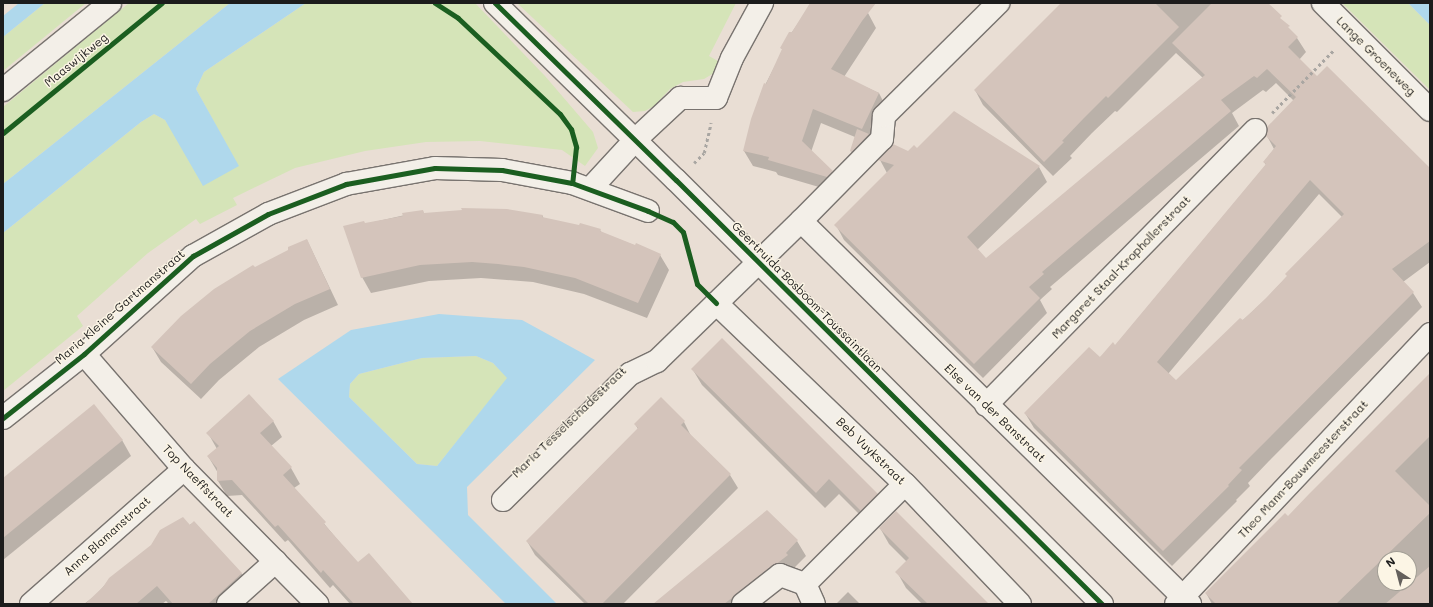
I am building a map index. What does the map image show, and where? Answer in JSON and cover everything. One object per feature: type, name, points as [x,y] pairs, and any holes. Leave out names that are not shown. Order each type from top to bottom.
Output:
[{"type":"street","name":"Maaswijkweg","points":[[3,90],[110,3]]},
{"type":"street","points":[[590,189],[635,140],[680,98],[716,98],[732,58],[762,3]]},
{"type":"street","name":"Maria Tesselschadestraat","points":[[503,500],[630,374],[657,361],[882,139],[884,116],[998,3]]},
{"type":"street","name":"Lange Groeneweg","points":[[1323,3],[1430,110]]},
{"type":"street","name":"Geertruida Bosboom-Toussaintlaan","points":[[496,4],[1102,604]]},
{"type":"street","name":"Margaret Staal-Krophollerstraat","points":[[986,405],[1255,130]]},
{"type":"street","name":"Maria Kleine-Gartmanstraat","points":[[3,418],[84,354],[193,256],[268,214],[346,184],[435,168],[502,170],[572,183],[648,211]]},
{"type":"street","name":"Else van der Banstraat","points":[[800,221],[1183,602]]},
{"type":"street","name":"Beb Vuykstraat","points":[[716,303],[905,484],[1020,604]]},
{"type":"street","name":"Theo Mann-Bouwmeesterstraat","points":[[1183,602],[1430,334]]},
{"type":"street","name":"Top Naeffstraat","points":[[84,354],[184,469],[317,604]]},
{"type":"street","name":"Anna Blamanstraat","points":[[31,604],[184,469]]},
{"type":"street","points":[[805,584],[905,484]]},
{"type":"street","points":[[228,604],[276,561]]},
{"type":"street","points":[[743,604],[780,575],[805,584],[814,604]]},
{"type":"path","points":[[1255,130],[1352,32]]},
{"type":"green space","points":[[45,3],[86,3],[3,71],[3,37]]},
{"type":"green space","points":[[129,3],[230,3],[3,184],[3,107]]},
{"type":"green space","points":[[306,3],[475,3],[545,76],[593,132],[598,148],[585,166],[562,150],[480,141],[426,142],[365,151],[295,168],[233,198],[237,205],[200,224],[196,219],[148,253],[77,316],[83,326],[3,391],[3,233],[141,122],[154,114],[165,120],[177,138],[238,166],[196,89],[204,72]]},
{"type":"green space","points":[[517,3],[736,3],[709,56],[718,61],[714,73],[704,79],[683,82],[670,89],[654,106],[645,111],[633,112]]},
{"type":"green space","points":[[1342,3],[1408,3],[1430,25],[1430,90]]},
{"type":"green space","points":[[476,356],[493,363],[508,378],[437,466],[417,464],[349,397],[350,384],[359,374],[422,358]]},
{"type":"water","points":[[19,3],[45,3],[3,37],[3,16]]},
{"type":"water","points":[[230,3],[306,3],[204,72],[196,89],[239,166],[203,186],[165,120],[154,114],[141,122],[3,233],[3,184]]},
{"type":"water","points":[[1408,3],[1430,3],[1430,25]]},
{"type":"water","points":[[439,314],[522,320],[595,360],[467,487],[468,515],[557,604],[506,604],[278,379],[351,330]],"holes":[[[476,356],[493,363],[507,378],[437,466],[417,464],[349,397],[350,384],[359,374],[422,358]]]},
{"type":"building","points":[[810,3],[876,3],[862,21],[831,69],[879,93],[862,129],[813,109],[802,141],[833,171],[827,177],[768,160],[769,157],[743,151],[751,119],[764,83],[766,84],[782,49],[780,48],[789,32],[792,32]]},
{"type":"building","points":[[1061,3],[1155,3],[1179,27],[1108,98],[1106,96],[1084,118],[1062,141],[1064,142],[1044,162],[974,90]]},
{"type":"building","points":[[1212,3],[1268,3],[1282,16],[1280,18],[1290,26],[1288,27],[1298,37],[1288,47],[1317,76],[1327,66],[1430,168],[1430,241],[1392,269],[1414,292],[1239,468],[1242,470],[1228,485],[1229,486],[1163,551],[1024,413],[1089,347],[1100,357],[1113,342],[1115,345],[1266,164],[1263,162],[1276,146],[1266,136],[1267,127],[1296,97],[1267,69],[1257,78],[1254,76],[1221,100],[1231,111],[1042,272],[1044,274],[1029,287],[1040,298],[974,364],[834,225],[894,165],[878,160],[893,144],[908,151],[914,145],[917,148],[954,111],[1040,166],[967,237],[986,258],[1205,75],[1172,43]],"holes":[[[1310,180],[1344,214],[1285,274],[1287,276],[1266,298],[1243,320],[1240,318],[1176,380],[1157,362]]]},
{"type":"building","points":[[857,129],[869,134],[852,152],[850,151]]},
{"type":"building","points":[[461,208],[507,209],[543,215],[542,217],[579,225],[580,223],[601,229],[600,231],[635,245],[636,243],[661,254],[638,303],[575,278],[524,267],[498,264],[472,262],[420,265],[361,278],[343,226],[364,221],[365,223],[403,216],[402,213],[423,210],[424,213],[462,210]]},
{"type":"building","points":[[307,239],[330,289],[295,304],[250,331],[210,364],[191,384],[151,347],[181,316],[214,289],[253,265],[255,267],[288,250],[288,247]]},
{"type":"building","points":[[722,338],[878,494],[861,511],[829,479],[816,493],[691,369]]},
{"type":"building","points":[[1430,373],[1430,436],[1395,471],[1430,506],[1430,513],[1391,551],[1377,551],[1377,564],[1336,604],[1216,604],[1205,593],[1285,513],[1288,516]]},
{"type":"building","points":[[249,394],[274,421],[260,433],[292,467],[283,475],[326,522],[324,524],[358,562],[369,553],[413,604],[354,604],[323,570],[321,573],[278,525],[275,527],[232,480],[217,481],[217,468],[207,456],[219,446],[206,433]]},
{"type":"building","points":[[661,397],[685,421],[681,425],[731,474],[602,604],[589,604],[526,541],[638,428],[634,424]]},
{"type":"building","points":[[94,404],[123,440],[3,538],[3,478]]},
{"type":"building","points":[[767,510],[798,540],[786,553],[788,555],[724,604],[653,604]]},
{"type":"building","points":[[896,511],[989,604],[928,604],[895,572],[909,558],[879,528]]},
{"type":"building","points":[[183,517],[190,525],[194,521],[242,573],[208,604],[173,604],[157,586],[136,604],[85,604],[103,587],[109,578],[151,545],[160,530]]},
{"type":"building","points":[[1430,566],[1430,604],[1385,604],[1400,591],[1417,591],[1417,577]]},
{"type":"cycle path","points":[[3,133],[162,3]]},
{"type":"cycle path","points":[[435,3],[458,18],[560,114],[571,129],[576,147],[572,183]]},
{"type":"cycle path","points":[[495,3],[676,180],[1102,604]]},
{"type":"cycle path","points":[[3,418],[84,354],[193,256],[268,214],[346,184],[435,168],[502,170],[572,183],[648,211],[673,222],[683,232],[697,284],[716,303]]}]
